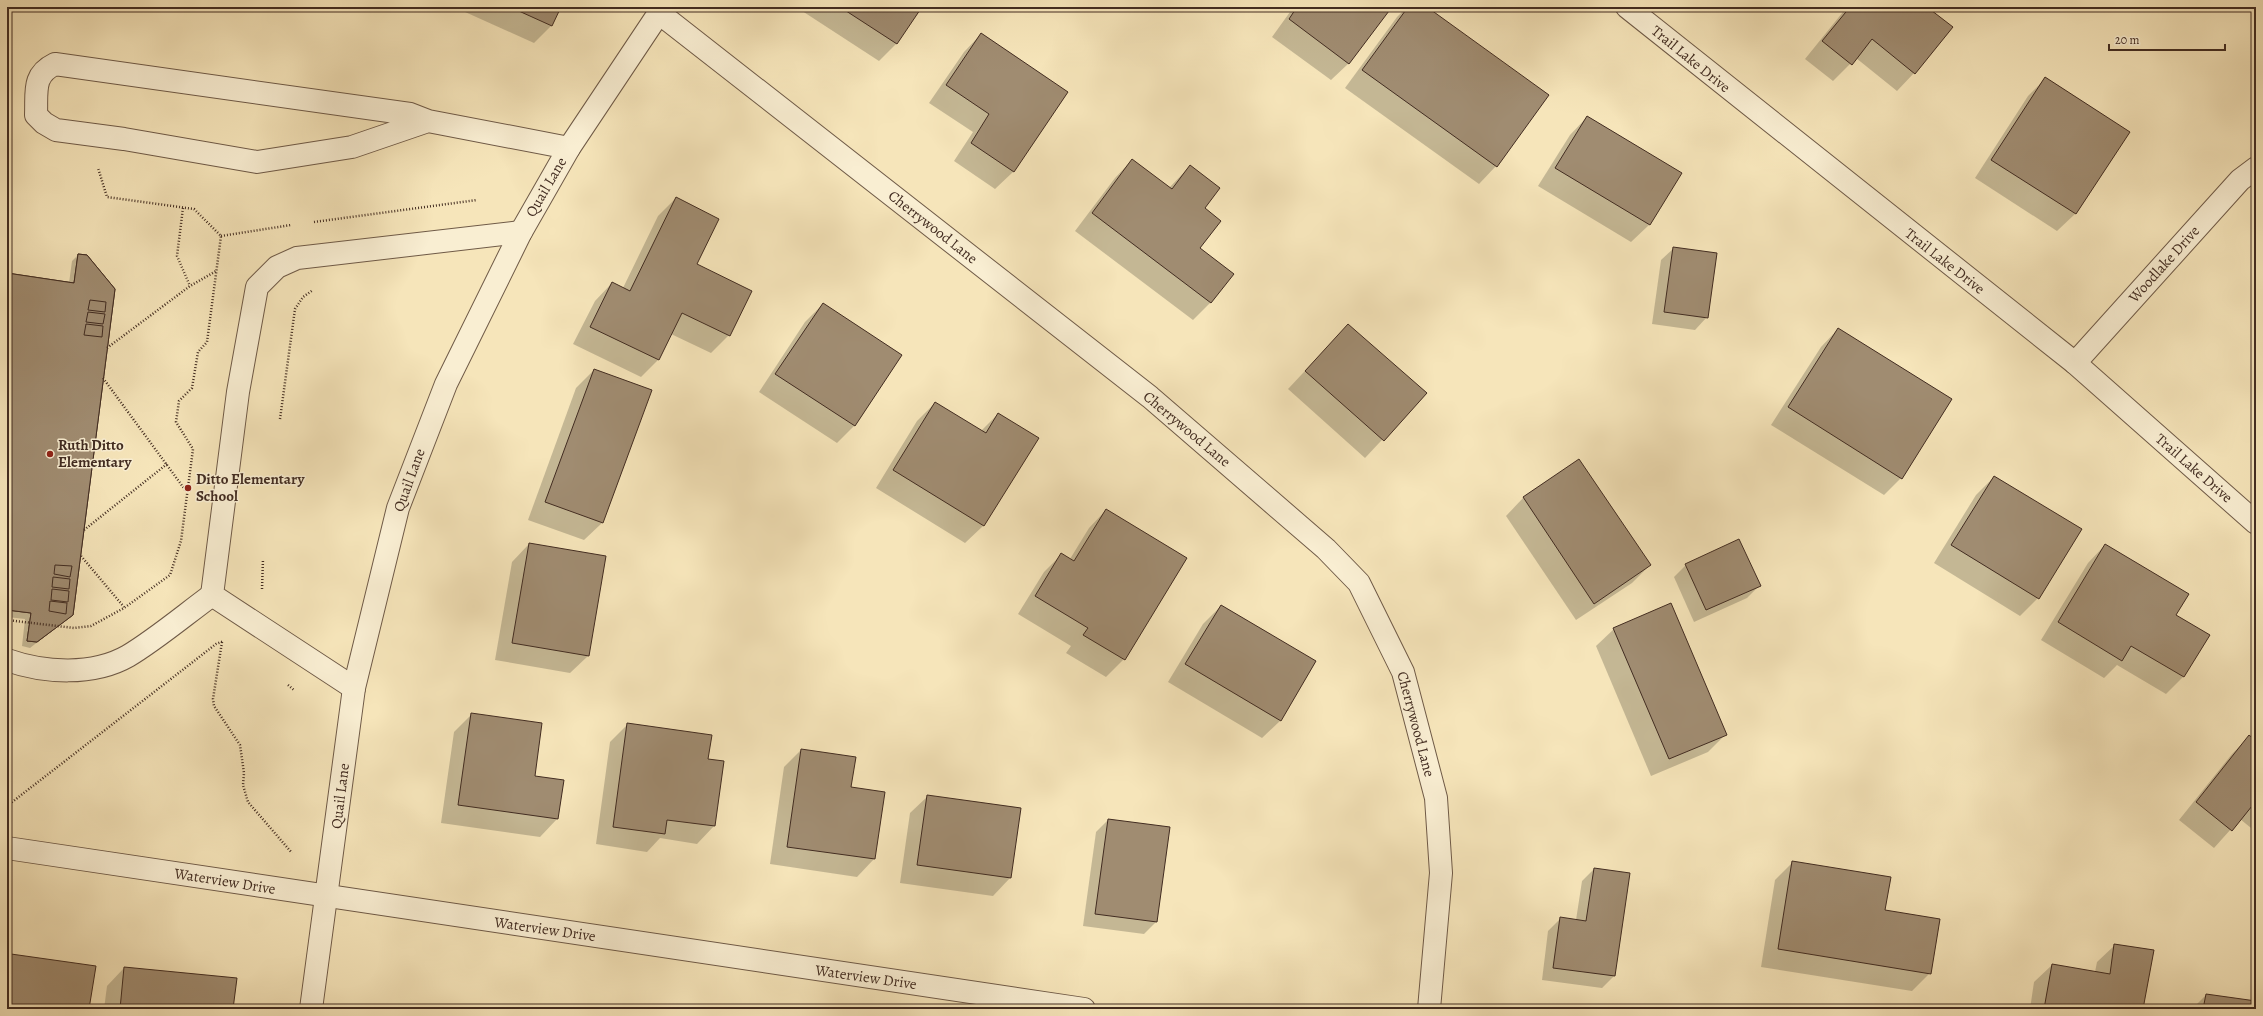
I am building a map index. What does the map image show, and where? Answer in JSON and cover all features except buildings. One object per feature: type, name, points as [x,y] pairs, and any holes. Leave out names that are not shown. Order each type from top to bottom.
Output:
[{"type":"street","name":"Trail Lake Drive","points":[[1627,7],[2075,363],[2256,523]]},
{"type":"street","name":"Quail Lane","points":[[311,1009],[354,688],[398,508],[446,384],[521,232],[569,148],[661,10]]},
{"type":"street","name":"Cherrywood Lane","points":[[661,10],[1150,397],[1326,549],[1359,584],[1403,672],[1436,798],[1441,872],[1429,1009]]},
{"type":"street","points":[[428,121],[352,147],[257,162],[124,139],[56,130],[44,123],[36,115],[38,77],[45,69],[55,64],[410,114],[428,121],[569,148]]},
{"type":"street","name":"Woodlake Drive","points":[[2075,363],[2240,180],[2256,168]]},
{"type":"street","points":[[7,660],[28,667],[60,670],[93,668],[128,656],[212,595],[238,392],[257,287],[277,267],[297,258],[521,232]]},
{"type":"street","points":[[212,595],[354,688]]},
{"type":"street","name":"Waterview Drive","points":[[7,848],[1084,1009]]},
{"type":"path","points":[[7,42],[11,43]]},
{"type":"path","points":[[96,163],[107,197],[194,209],[221,236]]},
{"type":"path","points":[[307,222],[477,200]]},
{"type":"path","points":[[183,208],[176,256],[190,286]]},
{"type":"path","points":[[221,236],[292,225]]},
{"type":"path","points":[[7,620],[74,628],[91,626],[124,608],[170,575],[181,541],[186,492],[193,449],[176,422],[179,401],[192,388],[198,352],[207,342],[221,236]]},
{"type":"path","points":[[107,348],[190,286],[217,271]]},
{"type":"path","points":[[280,419],[295,309],[303,297],[316,289]]},
{"type":"path","points":[[103,378],[186,492]]},
{"type":"path","points":[[84,530],[166,464]]},
{"type":"path","points":[[80,556],[124,608]]},
{"type":"path","points":[[7,806],[222,641],[226,641]]},
{"type":"path","points":[[222,641],[213,699],[214,706],[240,745],[244,772],[243,785],[248,802],[292,853]]},
{"type":"path","points":[[282,681],[294,690]]},
{"type":"place","name":"Ruth Ditto Elementary","points":[[50,454]]},
{"type":"place","name":"Ditto Elementary School","points":[[188,488]]}]
